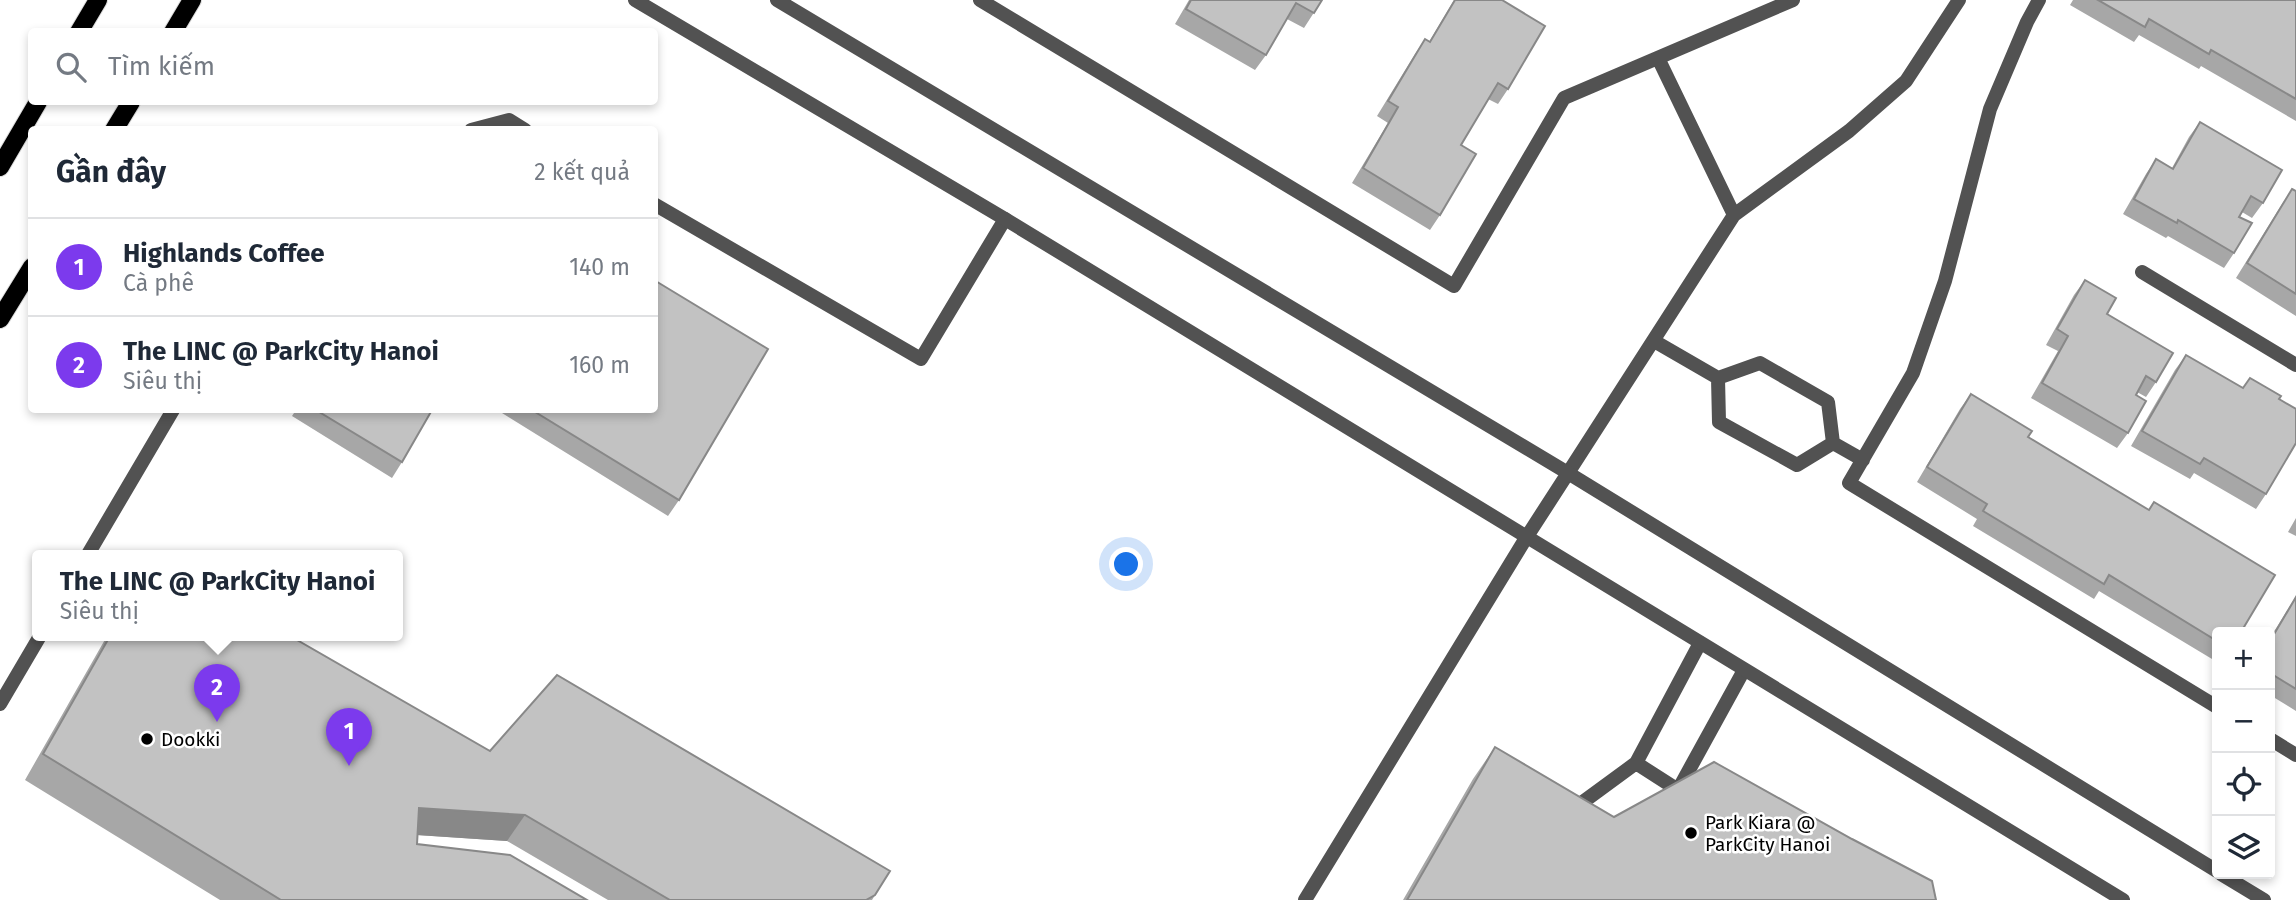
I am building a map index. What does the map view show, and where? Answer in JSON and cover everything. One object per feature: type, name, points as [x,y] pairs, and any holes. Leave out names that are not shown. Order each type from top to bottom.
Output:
[{"type":"main road","points":[[81,28],[98,0]]},
{"type":"main road","points":[[175,28],[192,0]]},
{"type":"main road","points":[[0,167],[36,105]]},
{"type":"main road","points":[[116,126],[129,105]]},
{"type":"main road","points":[[0,319],[28,274]]},
{"type":"street","points":[[635,0],[1005,219],[2123,900]]},
{"type":"street","points":[[777,0],[1568,473],[2212,869]]},
{"type":"street","points":[[980,0],[1454,286],[1563,98],[1793,0]]},
{"type":"street","points":[[1305,900],[1526,538],[1734,215],[1849,131],[1906,82],[1959,0]]},
{"type":"street","points":[[2039,0],[1990,109],[1945,281],[1913,373],[1849,483],[2212,704]]},
{"type":"street","points":[[1658,58],[1734,215]]},
{"type":"street","points":[[486,126],[509,120],[519,126]]},
{"type":"street","points":[[658,206],[921,359],[1005,219]]},
{"type":"street","points":[[2142,272],[2296,365]]},
{"type":"street","points":[[1654,341],[1718,378],[1760,363],[1771,369],[1828,402],[1833,443]]},
{"type":"street","points":[[1718,378],[1719,422],[1797,465],[1833,443]]},
{"type":"street","points":[[91,550],[171,413]]},
{"type":"street","points":[[1833,443],[1863,460]]},
{"type":"street","points":[[0,704],[37,641]]},
{"type":"street","points":[[1590,822],[1572,810],[1636,763],[1700,643]]},
{"type":"street","points":[[1636,763],[1678,790],[1744,670]]},
{"type":"street","points":[[2275,742],[2296,755]]},
{"type":"street","points":[[2229,879],[2264,900]]},
{"type":"building","points":[[1191,0],[1322,0],[1314,13],[1296,3],[1266,55],[1186,9]]},
{"type":"building","points":[[1455,0],[1502,0],[1545,26],[1508,89],[1498,83],[1461,145],[1476,154],[1440,215],[1363,168],[1398,107],[1388,101],[1425,39],[1430,42]]},
{"type":"building","points":[[2098,0],[2296,0],[2296,99],[2211,50],[2209,54],[2149,19],[2145,27]]},
{"type":"building","points":[[2200,122],[2282,170],[2263,203],[2251,196],[2239,217],[2252,223],[2234,253],[2178,220],[2177,223],[2134,199],[2156,159],[2173,169]]},
{"type":"building","points":[[2292,189],[2296,191],[2296,294],[2247,263]]},
{"type":"building","points":[[2085,280],[2116,298],[2107,314],[2173,353],[2156,382],[2146,376],[2136,395],[2146,401],[2128,433],[2042,383],[2068,336],[2057,329]]},
{"type":"building","points":[[658,282],[768,349],[679,500],[537,413],[658,413]]},
{"type":"building","points":[[2186,355],[2243,388],[2250,378],[2281,396],[2279,399],[2296,409],[2296,443],[2266,494],[2204,458],[2200,464],[2142,431]]},
{"type":"building","points":[[1971,394],[2032,431],[2028,437],[2149,510],[2154,502],[2275,575],[2244,627],[2212,627],[2212,638],[2109,575],[2104,584],[1983,511],[1987,504],[1927,467]]},
{"type":"building","points":[[321,413],[430,413],[402,462]]},
{"type":"building","points":[[2296,597],[2296,689],[2275,676],[2275,633]]},
{"type":"building","points":[[107,641],[299,641],[490,751],[557,675],[890,871],[875,895],[866,900],[670,900],[525,815],[419,808],[417,844],[510,855],[587,900],[281,900],[43,754]]},
{"type":"building","name":"Park Kiara @ ParkCity Hanoi","points":[[1495,747],[1614,817],[1714,762],[1932,881],[1936,900],[1407,900]]},
{"type":"place","name":"The LINC @ ParkCity Hanoi","points":[[217,722]]},
{"type":"place","name":"Dookki","points":[[147,739]]},
{"type":"place","name":"Highlands Coffee","points":[[349,766]]},
{"type":"place","name":"Park Kiara @ ParkCity Hanoi","points":[[1691,833]]}]
